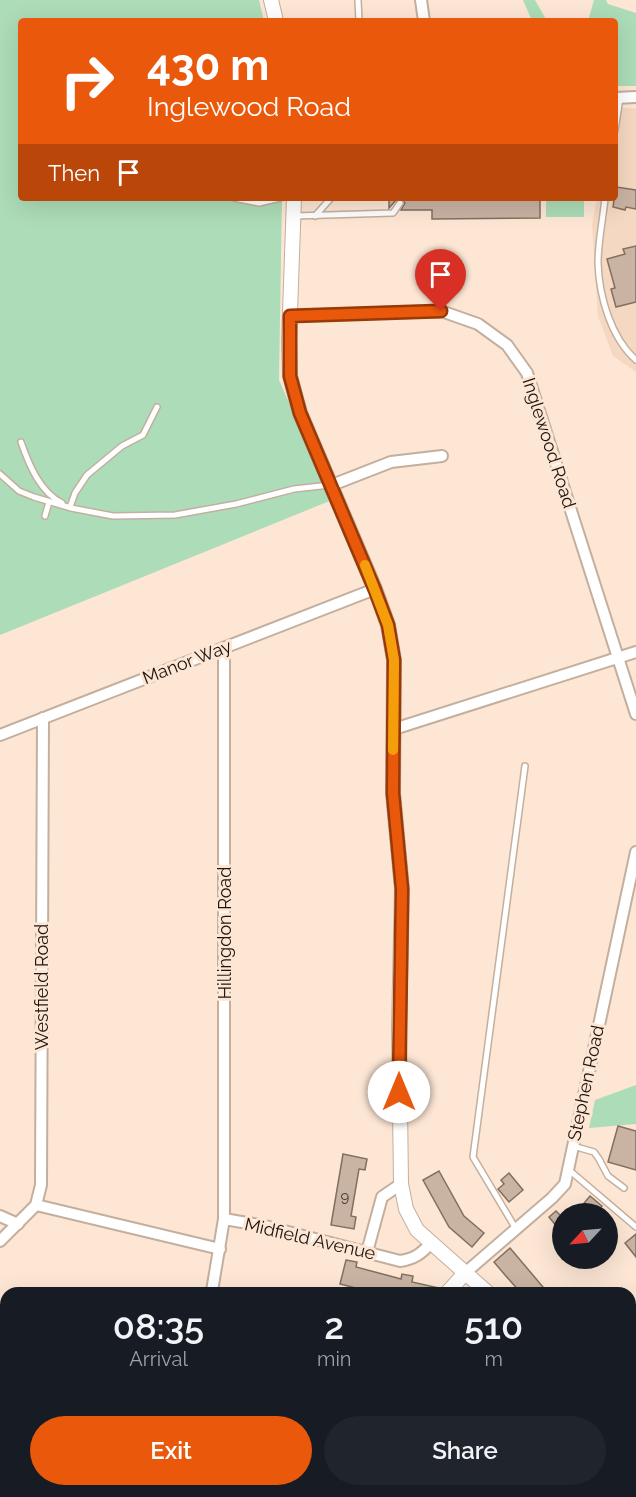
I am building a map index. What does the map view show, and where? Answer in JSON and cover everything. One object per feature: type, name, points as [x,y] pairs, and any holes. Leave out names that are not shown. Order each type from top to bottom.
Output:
[{"type":"street","points":[[271,0],[275,18]]},
{"type":"street","points":[[421,0],[424,18]]},
{"type":"street","points":[[618,98],[636,97]]},
{"type":"street","points":[[294,201],[290,376],[300,413],[332,484],[388,625],[394,660],[393,793],[402,889],[399,1029],[401,1184],[406,1209],[417,1230],[430,1244],[481,1287]]},
{"type":"street","name":"Inglewood Road","points":[[290,316],[441,311],[478,324],[507,345],[527,373],[618,658]]},
{"type":"street","points":[[332,484],[392,462],[442,456]]},
{"type":"street","name":"Manor Way","points":[[0,735],[375,590]]},
{"type":"street","name":"Hillingdon Road","points":[[224,648],[224,1219]]},
{"type":"street","points":[[394,729],[636,652]]},
{"type":"street","points":[[618,658],[636,714]]},
{"type":"street","name":"Westfield Road","points":[[36,1205],[41,1185],[43,718]]},
{"type":"street","name":"Stephen Road","points":[[465,1273],[565,1184],[636,852]]},
{"type":"street","points":[[367,1251],[382,1197],[401,1184]]},
{"type":"street","points":[[0,1241],[36,1205]]},
{"type":"street","name":"Midfield Avenue","points":[[36,1205],[220,1249],[224,1219],[265,1226],[400,1261],[410,1260],[421,1254],[430,1244]]},
{"type":"street","points":[[0,1216],[18,1224]]},
{"type":"street","points":[[213,1287],[220,1249]]},
{"type":"street","points":[[455,1287],[465,1273]]},
{"type":"lane","points":[[358,0],[359,18]]},
{"type":"lane","points":[[249,201],[259,203],[267,201]]},
{"type":"lane","points":[[315,216],[328,201]]},
{"type":"lane","points":[[605,201],[598,263],[606,310],[617,337],[636,360]]},
{"type":"lane","points":[[292,216],[393,213],[400,203]]},
{"type":"lane","points":[[71,508],[75,493],[87,475],[122,446],[142,435],[158,406]]},
{"type":"lane","points":[[21,442],[38,480],[53,499],[71,508]]},
{"type":"lane","points":[[0,474],[19,490],[49,502],[113,516],[175,515],[236,504],[294,489],[332,484]]},
{"type":"lane","points":[[45,516],[49,502]]},
{"type":"lane","points":[[516,1229],[473,1157],[525,766]]},
{"type":"lane","points":[[573,1146],[594,1152],[608,1176],[624,1188]]},
{"type":"lane","points":[[569,1170],[636,1227]]},
{"type":"shaded area","points":[[618,108],[636,108],[636,372],[613,356],[598,316],[592,225],[596,201],[618,201]]},
{"type":"green space","points":[[0,0],[259,0],[263,18],[18,18],[18,201],[282,201],[279,380],[332,500],[0,635]]},
{"type":"green space","points":[[523,0],[535,0],[545,18],[531,18]]},
{"type":"green space","points":[[594,0],[606,0],[608,4],[636,13],[636,86],[618,86],[618,18],[589,18]]},
{"type":"green space","points":[[546,201],[584,201],[584,217],[546,217]]},
{"type":"green space","points":[[636,1085],[636,1124],[589,1128],[595,1100]]},
{"type":"building","points":[[618,187],[636,190],[636,209],[626,207],[625,210],[613,207],[614,201],[618,201]]},
{"type":"building","points":[[403,201],[540,201],[540,218],[432,219],[432,210],[401,210],[405,203]]},
{"type":"building","points":[[636,246],[636,302],[616,307],[611,289],[615,288],[607,259],[625,254],[623,249]]},
{"type":"building","points":[[618,1126],[636,1131],[636,1170],[608,1162]]},
{"type":"building","points":[[343,1154],[367,1159],[365,1170],[359,1169],[351,1216],[356,1217],[354,1229],[331,1225]]},
{"type":"building","points":[[439,1171],[464,1216],[484,1233],[472,1247],[449,1227],[423,1180]]},
{"type":"building","points":[[509,1173],[523,1190],[509,1202],[498,1189],[504,1184],[501,1180]]},
{"type":"building","points":[[590,1196],[598,1203],[584,1203]]},
{"type":"building","points":[[636,1234],[636,1257],[625,1243]]},
{"type":"building","points":[[510,1248],[543,1287],[516,1287],[494,1262]]},
{"type":"building","points":[[346,1260],[357,1262],[356,1267],[401,1279],[402,1274],[413,1276],[412,1282],[434,1287],[352,1287],[340,1284]]},
{"type":"slow traffic","points":[[365,565],[388,625],[394,660],[393,750]]},
{"type":"route","points":[[399,1092],[402,889],[393,793],[394,660],[388,625],[375,590],[300,413],[290,376],[290,316],[441,311]]}]
